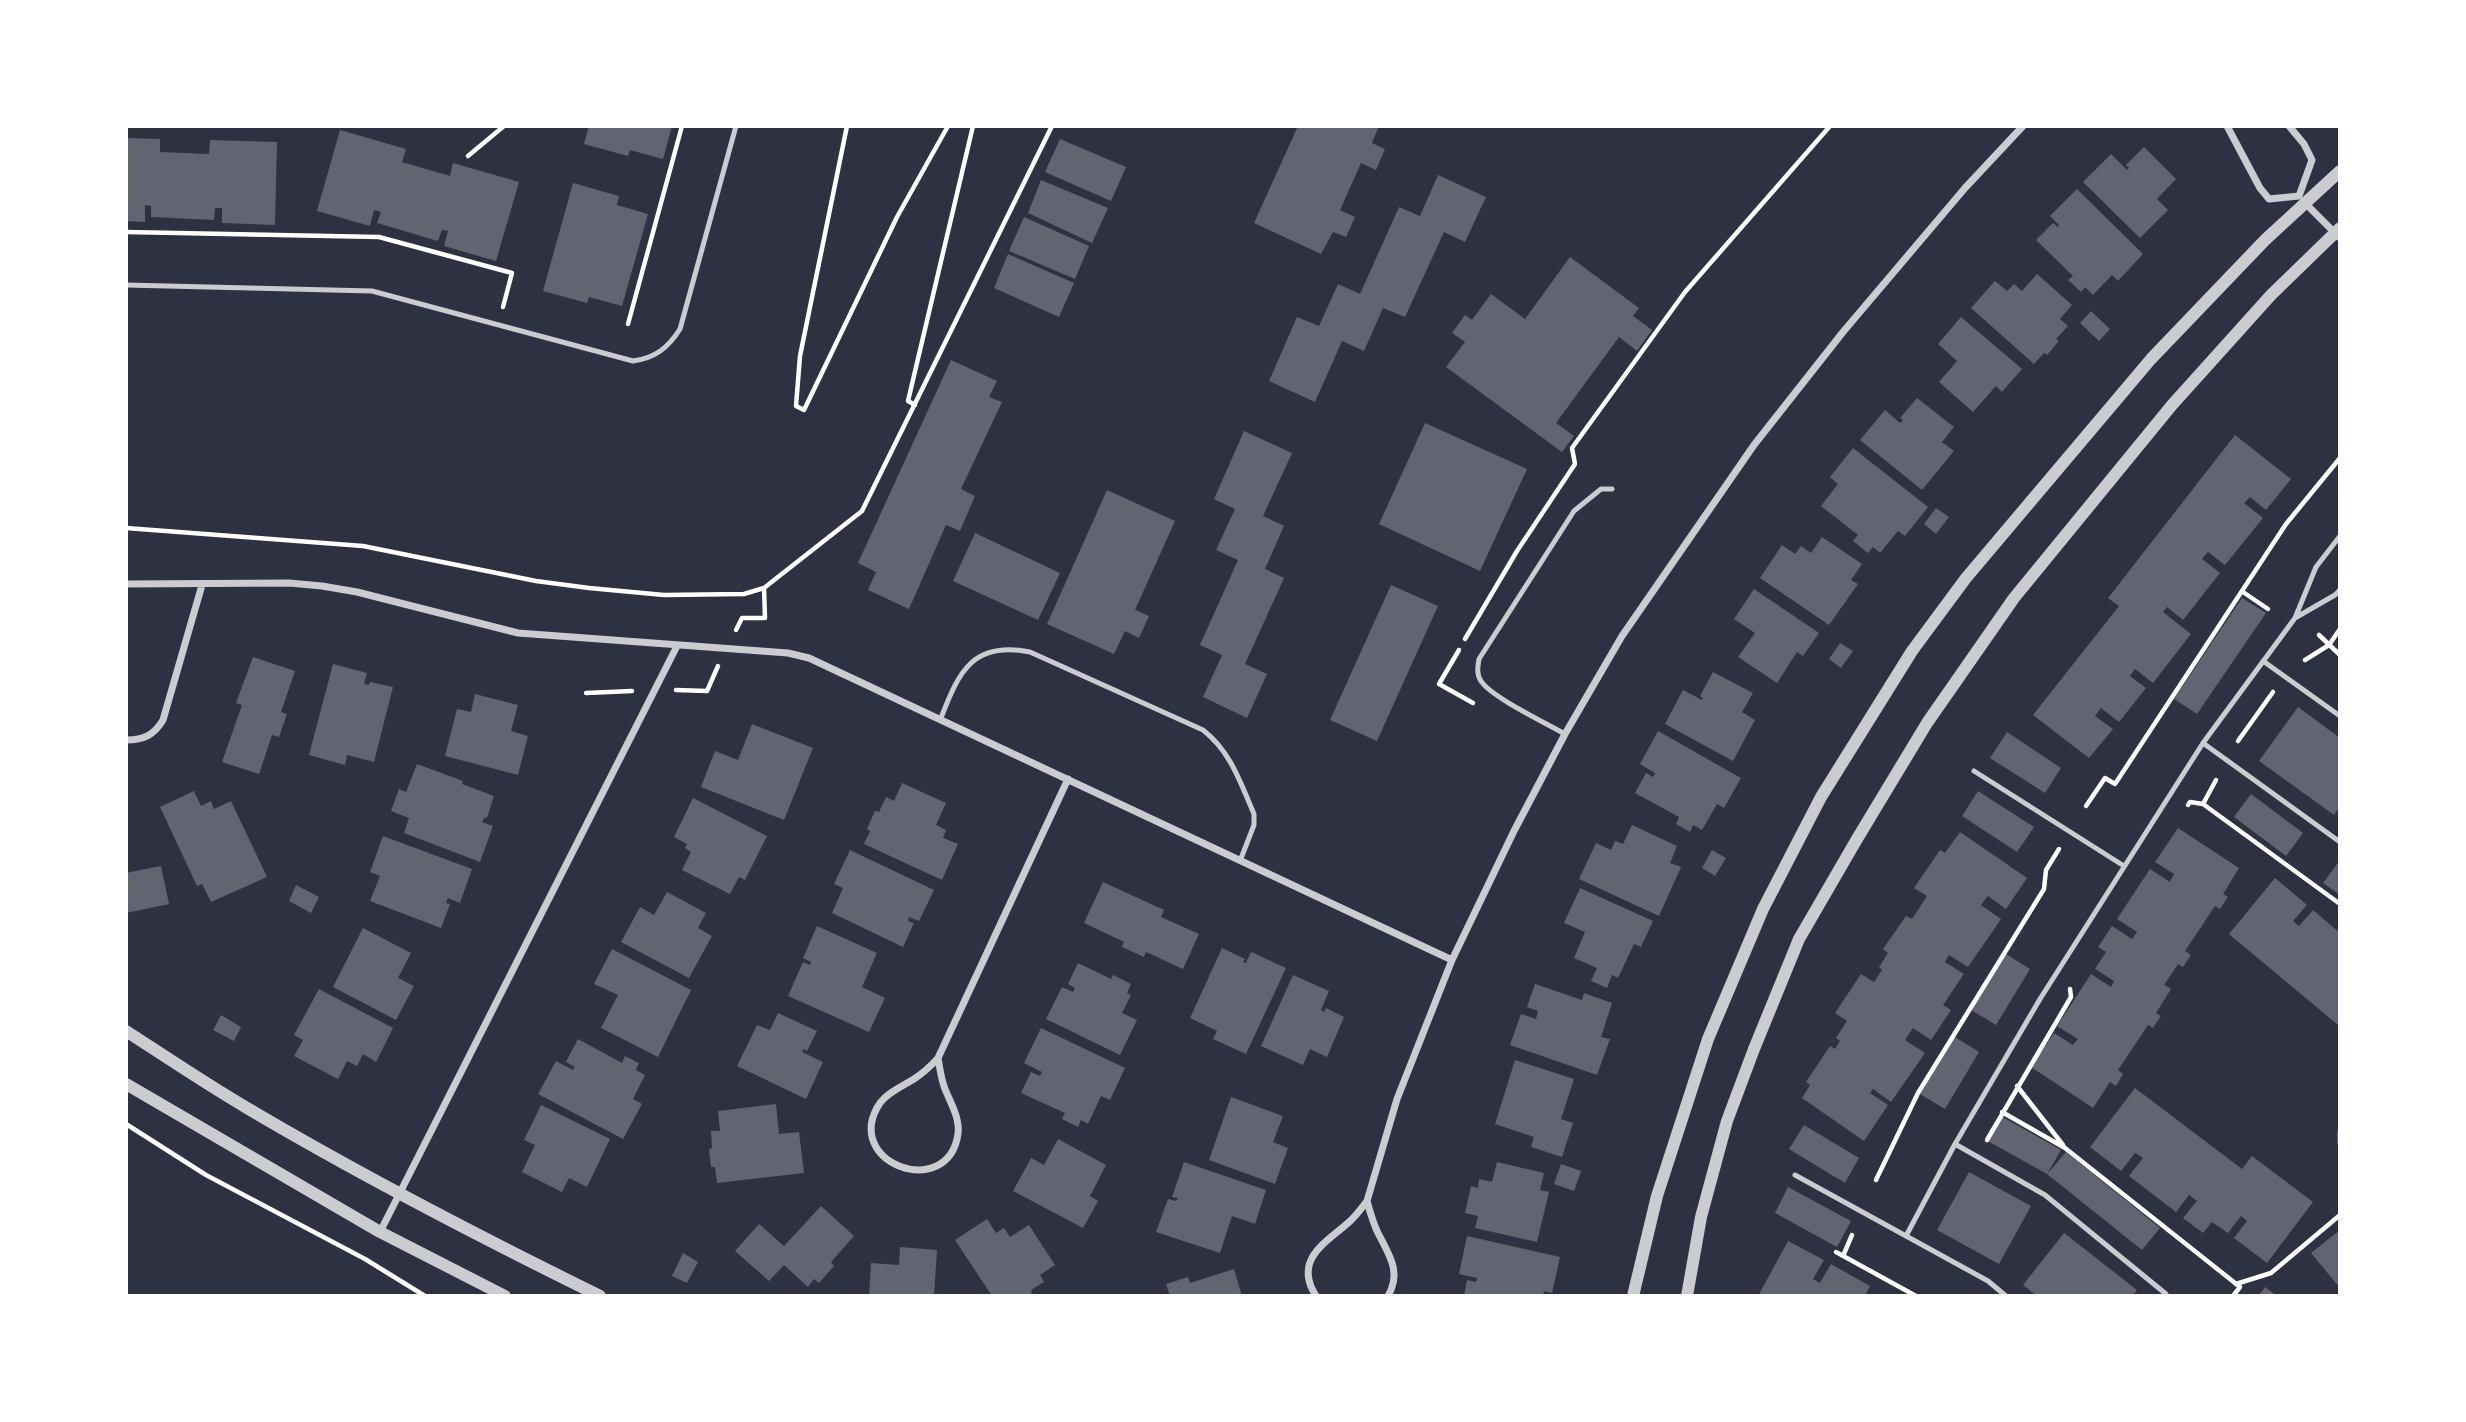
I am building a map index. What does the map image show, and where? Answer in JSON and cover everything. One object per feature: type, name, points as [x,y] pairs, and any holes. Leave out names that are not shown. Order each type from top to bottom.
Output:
[{"type":"street","points":[[1315,1296],[1309,1279],[1309,1265],[1314,1251],[1349,1222],[1367,1201],[1397,1099],[1452,961],[1564,734],[1622,636],[1754,445],[1860,312],[1965,188],[2023,126]]},
{"type":"street","points":[[1687,1296],[1704,1205],[1727,1121],[1799,939],[1927,723],[2014,598],[2172,405],[2271,295],[2338,233],[2302,199],[2269,199],[2260,188],[2227,126]]},
{"type":"street","points":[[2289,126],[2304,144],[2312,160],[2302,199]]},
{"type":"street","points":[[1633,1296],[1657,1196],[1708,1039],[1763,909],[1821,797],[1912,651],[1966,578],[2151,359],[2302,199],[2340,171]]},
{"type":"street","points":[[126,584],[289,583],[322,586],[358,592],[518,633],[788,653],[809,658],[1452,961]]},
{"type":"street","points":[[126,740],[145,738],[152,734],[163,720],[202,585]]},
{"type":"street","points":[[380,1232],[677,646]]},
{"type":"street","points":[[938,1058],[940,1074],[958,1120],[954,1148],[946,1159],[927,1169],[905,1170],[892,1165],[882,1155],[873,1136],[874,1115],[880,1102],[917,1077],[938,1058],[1068,779]]},
{"type":"street","points":[[126,1031],[247,1108],[399,1194],[600,1296]]},
{"type":"street","points":[[126,1084],[380,1232],[505,1296]]},
{"type":"street","points":[[1367,1201],[1378,1233],[1393,1261],[1395,1275],[1388,1296]]},
{"type":"lane","points":[[126,285],[372,291],[633,361],[656,355],[674,338],[680,328],[736,126]]},
{"type":"lane","points":[[1564,734],[1480,681],[1479,659],[1574,511],[1601,489],[1612,489]]},
{"type":"lane","points":[[1906,1236],[1955,1144],[2040,999],[2203,743],[2295,618],[2316,567],[2340,536]]},
{"type":"lane","points":[[2295,618],[2340,590]]},
{"type":"lane","points":[[941,718],[953,687],[963,671],[988,652],[1011,648],[1031,652],[1203,730],[1217,741],[1227,755],[1254,814],[1254,825],[1240,861]]},
{"type":"lane","points":[[2263,661],[2340,716]]},
{"type":"lane","points":[[2203,743],[2340,842]]},
{"type":"lane","points":[[1974,771],[2124,866]]},
{"type":"lane","points":[[1955,1144],[2045,1195],[2166,1294],[2164,1296]]},
{"type":"lane","points":[[1795,1175],[1988,1282],[2006,1296]]},
{"type":"path","points":[[468,156],[504,126]]},
{"type":"path","points":[[628,324],[682,126]]},
{"type":"path","points":[[847,126],[800,356],[796,406],[804,410],[897,218],[948,126]]},
{"type":"path","points":[[915,405],[908,401],[973,126]]},
{"type":"path","points":[[126,528],[363,546],[536,581],[664,595],[744,594],[764,588],[862,511],[1052,126]]},
{"type":"path","points":[[1482,708],[1439,684],[1517,551],[1575,464],[1572,448],[1685,292],[1830,126]]},
{"type":"path","points":[[126,232],[379,237],[512,273],[498,325]]},
{"type":"path","points":[[2087,806],[2105,778],[2115,784],[2286,524],[2340,458]]},
{"type":"path","points":[[742,618],[765,618],[764,588]]},
{"type":"path","points":[[2243,592],[2268,609]]},
{"type":"path","points":[[2305,660],[2329,645],[2340,629]]},
{"type":"path","points":[[2319,635],[2340,655]]},
{"type":"path","points":[[2238,741],[2274,691]]},
{"type":"path","points":[[2203,804],[2216,780]]},
{"type":"path","points":[[2183,813],[2190,802],[2203,804],[2340,904]]},
{"type":"path","points":[[1876,1180],[1918,1093],[2044,889],[2046,870],[2060,847]]},
{"type":"path","points":[[1985,1142],[2071,997],[2070,988]]},
{"type":"path","points":[[2017,1086],[2065,1148]]},
{"type":"path","points":[[2002,1112],[2065,1148],[2240,1287],[2233,1296]]},
{"type":"path","points":[[126,1124],[206,1175],[354,1253],[425,1296]]},
{"type":"path","points":[[2340,1132],[2340,1143]]},
{"type":"path","points":[[2236,1284],[2271,1272],[2340,1215]]},
{"type":"path","points":[[1843,1256],[1852,1235]]},
{"type":"path","points":[[1836,1252],[1916,1296]]},
{"type":"building","points":[[589,126],[672,126],[663,159],[630,150],[628,156],[584,144]]},
{"type":"building","points":[[1298,126],[1379,126],[1372,143],[1385,149],[1376,170],[1361,163],[1340,210],[1355,217],[1346,237],[1333,232],[1321,254],[1254,223]]},
{"type":"building","points":[[340,130],[406,149],[402,162],[450,176],[453,163],[519,182],[496,261],[444,246],[448,231],[442,230],[438,241],[377,223],[381,212],[374,210],[370,226],[317,211]]},
{"type":"building","points":[[126,138],[160,139],[160,152],[209,154],[210,140],[277,142],[275,225],[222,223],[222,208],[215,208],[214,220],[151,217],[151,206],[145,205],[145,222],[126,221]]},
{"type":"building","points":[[1060,139],[1126,167],[1111,201],[1045,172]]},
{"type":"building","points":[[2144,147],[2176,179],[2157,199],[2168,210],[2140,238],[2083,182],[2111,154],[2127,170],[2129,168],[2126,165]]},
{"type":"building","points":[[1438,175],[1486,197],[1465,242],[1444,232],[1405,317],[1383,308],[1364,351],[1342,341],[1315,402],[1269,381],[1297,317],[1319,326],[1338,284],[1360,294],[1399,207],[1420,216]]},
{"type":"building","points":[[1041,180],[1108,208],[1092,243],[1028,213]]},
{"type":"building","points":[[573,183],[619,196],[617,205],[648,214],[622,306],[589,297],[587,303],[543,291]]},
{"type":"building","points":[[2077,189],[2143,254],[2118,281],[2112,275],[2093,295],[2085,287],[2081,292],[2068,280],[2073,276],[2036,240],[2053,223],[2058,227],[2050,216]]},
{"type":"building","points":[[1024,217],[1089,246],[1075,279],[1009,251]]},
{"type":"building","points":[[1008,254],[1074,283],[1059,317],[994,288]]},
{"type":"building","points":[[1570,257],[1639,308],[1633,316],[1652,330],[1637,351],[1619,337],[1556,423],[1574,436],[1562,452],[1446,367],[1465,342],[1452,333],[1465,315],[1472,320],[1491,294],[1525,319]]},
{"type":"building","points":[[2037,274],[2072,305],[2060,319],[2068,326],[2056,339],[2059,341],[2047,355],[2044,353],[2034,364],[1971,308],[1995,281],[2007,291],[2014,284],[2022,291]]},
{"type":"building","points":[[2091,311],[2110,329],[2099,341],[2080,323]]},
{"type":"building","points":[[1961,317],[2022,369],[2002,392],[1996,386],[1973,412],[1939,382],[1957,361],[1938,344]]},
{"type":"building","points":[[951,360],[997,381],[989,397],[1002,402],[961,489],[975,496],[960,531],[946,525],[909,609],[868,590],[876,572],[858,563]]},
{"type":"building","points":[[1917,398],[1954,427],[1942,442],[1954,451],[1922,490],[1860,440],[1885,410],[1900,423],[1903,420],[1900,418]]},
{"type":"building","points":[[1425,423],[1527,469],[1480,571],[1379,524]]},
{"type":"building","points":[[1244,431],[1292,453],[1263,516],[1284,526],[1265,569],[1284,578],[1245,664],[1267,674],[1247,718],[1203,697],[1222,655],[1200,645],[1238,560],[1216,550],[1235,509],[1214,499]]},
{"type":"building","points":[[2235,435],[2291,479],[2266,510],[2250,497],[2244,503],[2263,518],[2225,565],[2208,552],[2202,559],[2220,573],[2183,620],[2167,607],[2163,612],[2191,634],[2153,683],[2135,669],[2130,676],[2146,688],[2119,722],[2101,708],[2095,716],[2113,729],[2089,758],[2033,715],[2119,606],[2108,598]]},
{"type":"building","points":[[1853,448],[1928,507],[1905,536],[1898,531],[1880,553],[1873,547],[1868,553],[1853,541],[1858,535],[1821,506],[1838,484],[1830,477]]},
{"type":"building","points":[[1107,490],[1175,521],[1135,610],[1149,616],[1139,638],[1125,631],[1114,654],[1047,624]]},
{"type":"building","points":[[1936,508],[1949,517],[1936,534],[1924,524]]},
{"type":"building","points":[[975,533],[1060,573],[1038,620],[953,581]]},
{"type":"building","points":[[1822,537],[1862,564],[1851,580],[1858,584],[1829,625],[1760,578],[1782,545],[1795,554],[1801,546],[1811,553]]},
{"type":"building","points":[[1391,585],[1438,606],[1377,741],[1330,720]]},
{"type":"building","points":[[1754,589],[1819,633],[1803,656],[1797,652],[1777,683],[1738,657],[1755,633],[1734,619]]},
{"type":"building","points":[[2242,598],[2266,613],[2197,714],[2174,699]]},
{"type":"building","points":[[1840,643],[1853,651],[1841,668],[1829,659]]},
{"type":"building","points":[[253,657],[295,671],[281,712],[287,714],[279,737],[272,735],[259,774],[222,762],[242,705],[236,703]]},
{"type":"building","points":[[333,664],[367,673],[364,684],[369,685],[370,682],[393,687],[374,762],[347,755],[345,765],[309,755]]},
{"type":"building","points":[[1713,672],[1753,693],[1742,712],[1755,720],[1733,761],[1665,724],[1683,690],[1702,700],[1700,696]]},
{"type":"building","points":[[475,694],[518,705],[511,731],[528,736],[518,775],[445,756],[457,709],[471,712]]},
{"type":"building","points":[[2298,707],[2340,738],[2340,806],[2334,815],[2259,761]]},
{"type":"building","points":[[752,724],[813,748],[784,820],[701,787],[715,751],[738,760]]},
{"type":"building","points":[[1658,731],[1741,778],[1724,808],[1717,804],[1702,830],[1693,825],[1690,832],[1676,824],[1679,817],[1635,793],[1646,773],[1653,777],[1655,773],[1640,764]]},
{"type":"building","points":[[2007,732],[2061,768],[2045,793],[1990,758]]},
{"type":"building","points":[[417,764],[494,796],[487,818],[482,822],[493,826],[480,862],[404,833],[409,818],[391,811],[399,789],[406,792]]},
{"type":"building","points":[[902,783],[946,803],[936,825],[946,830],[943,838],[958,844],[942,880],[864,844],[875,811],[879,812],[886,797],[894,801]]},
{"type":"building","points":[[194,791],[201,806],[211,801],[214,809],[231,801],[267,877],[211,902],[202,884],[197,886],[160,807]]},
{"type":"building","points":[[1978,791],[2034,827],[2017,852],[1962,816]]},
{"type":"building","points":[[2251,794],[2303,833],[2286,856],[2234,817]]},
{"type":"building","points":[[693,798],[767,836],[745,880],[739,877],[730,894],[682,870],[691,852],[685,848],[687,844],[674,837]]},
{"type":"building","points":[[1632,825],[1677,846],[1670,863],[1681,867],[1659,916],[1579,879],[1596,843],[1611,850],[1615,841],[1623,844]]},
{"type":"building","points":[[2178,828],[2239,868],[2223,894],[2228,897],[2220,909],[2215,906],[2185,951],[2191,955],[2183,967],[2178,964],[2164,985],[2171,989],[2156,1013],[2161,1016],[2153,1028],[2148,1025],[2118,1070],[2123,1074],[2116,1086],[2110,1082],[2093,1108],[2031,1067],[2054,1033],[2073,1045],[2078,1039],[2057,1026],[2091,974],[2111,987],[2114,981],[2095,969],[2106,952],[2098,947],[2112,926],[2132,939],[2137,932],[2117,919],[2150,869],[2170,882],[2174,874],[2155,862]]},
{"type":"building","points":[[1960,832],[2027,878],[2006,909],[1988,896],[1981,905],[2001,919],[1968,967],[1949,955],[1945,962],[1964,974],[1943,1005],[1951,1010],[1931,1040],[1913,1028],[1905,1040],[1925,1053],[1891,1102],[1873,1089],[1870,1093],[1888,1105],[1864,1141],[1802,1098],[1810,1085],[1806,1082],[1830,1046],[1835,1049],[1840,1041],[1836,1038],[1847,1021],[1835,1013],[1861,974],[1874,982],[1888,953],[1883,949],[1906,916],[1912,919],[1927,896],[1914,888],[1940,850],[1945,853]]},
{"type":"building","points":[[383,836],[472,869],[460,903],[448,898],[446,903],[450,904],[441,928],[370,901],[380,876],[370,872]]},
{"type":"building","points":[[850,850],[934,890],[919,921],[909,917],[908,921],[914,923],[903,947],[832,913],[843,888],[834,884]]},
{"type":"building","points":[[1712,850],[1726,858],[1715,876],[1702,868]]},
{"type":"building","points":[[2340,860],[2340,895],[2323,883]]},
{"type":"building","points":[[161,866],[169,904],[126,913],[126,873]]},
{"type":"building","points":[[2275,878],[2307,905],[2293,921],[2299,926],[2313,910],[2340,933],[2338,1025],[2229,934]]},
{"type":"building","points":[[1103,882],[1164,910],[1161,917],[1199,934],[1183,969],[1146,952],[1144,957],[1122,947],[1124,942],[1084,923]]},
{"type":"building","points":[[296,885],[319,897],[311,913],[289,901]]},
{"type":"building","points":[[1580,888],[1653,921],[1641,947],[1634,944],[1618,978],[1612,975],[1607,988],[1591,981],[1597,968],[1574,958],[1585,932],[1564,923]]},
{"type":"building","points":[[667,892],[706,913],[698,928],[712,936],[689,978],[621,942],[640,907],[654,915]]},
{"type":"building","points":[[817,926],[877,953],[862,987],[885,998],[869,1032],[788,996],[803,962],[810,965],[811,962],[803,958]]},
{"type":"building","points":[[363,928],[411,953],[398,978],[414,986],[396,1020],[333,987]]},
{"type":"building","points":[[1222,948],[1245,959],[1243,962],[1246,963],[1251,952],[1286,968],[1246,1054],[1213,1039],[1217,1031],[1190,1018]]},
{"type":"building","points":[[612,949],[691,990],[658,1057],[601,1028],[618,995],[594,984]]},
{"type":"building","points":[[2006,954],[2030,969],[1996,1025],[1971,1010]]},
{"type":"building","points":[[1078,963],[1111,979],[1113,975],[1131,984],[1127,993],[1131,995],[1122,1013],[1137,1020],[1120,1055],[1046,1019],[1062,987],[1073,992],[1075,988],[1068,984]]},
{"type":"building","points":[[1293,975],[1329,991],[1321,1010],[1324,1012],[1326,1008],[1344,1017],[1327,1057],[1310,1049],[1303,1065],[1261,1046]]},
{"type":"building","points":[[1535,984],[1582,1000],[1584,993],[1612,1003],[1601,1037],[1610,1039],[1597,1075],[1510,1045],[1521,1014],[1536,1019],[1538,1011],[1527,1007]]},
{"type":"building","points":[[319,989],[393,1028],[376,1062],[363,1054],[357,1066],[347,1061],[338,1079],[294,1056],[303,1040],[294,1035]]},
{"type":"building","points":[[778,1013],[817,1031],[807,1051],[804,1049],[802,1052],[823,1062],[806,1099],[737,1066],[757,1025],[770,1030]]},
{"type":"building","points":[[221,1015],[241,1027],[234,1041],[213,1030]]},
{"type":"building","points":[[1041,1028],[1125,1068],[1110,1100],[1101,1096],[1088,1124],[1081,1120],[1078,1127],[1062,1119],[1065,1113],[1021,1093],[1031,1072],[1040,1076],[1042,1072],[1024,1063]]},
{"type":"building","points":[[1955,1037],[1979,1052],[1945,1109],[1920,1094]]},
{"type":"building","points":[[578,1039],[622,1063],[625,1056],[639,1063],[636,1070],[645,1075],[633,1099],[642,1104],[623,1139],[538,1094],[556,1061],[573,1070],[575,1067],[566,1062]]},
{"type":"building","points":[[1515,1060],[1574,1079],[1561,1119],[1573,1123],[1562,1157],[1531,1147],[1534,1137],[1495,1124]]},
{"type":"building","points":[[2135,1088],[2242,1169],[2252,1156],[2313,1202],[2267,1263],[2234,1238],[2247,1221],[2241,1216],[2228,1233],[2212,1222],[2203,1233],[2183,1218],[2197,1201],[2189,1195],[2176,1212],[2129,1176],[2143,1158],[2135,1153],[2121,1171],[2090,1147]]},
{"type":"building","points":[[1231,1097],[1283,1116],[1273,1142],[1288,1148],[1275,1184],[1209,1160]]},
{"type":"building","points":[[776,1104],[779,1134],[799,1132],[804,1173],[717,1183],[715,1167],[711,1167],[709,1149],[712,1148],[711,1131],[720,1131],[718,1111]]},
{"type":"building","points":[[541,1105],[610,1139],[587,1187],[569,1178],[562,1192],[522,1172],[535,1145],[524,1140]]},
{"type":"building","points":[[1999,1115],[2061,1150],[2047,1174],[1986,1140]]},
{"type":"building","points":[[1804,1125],[1859,1158],[1845,1183],[1789,1149]]},
{"type":"building","points":[[1058,1139],[1106,1165],[1090,1196],[1098,1201],[1083,1228],[1013,1191],[1031,1158],[1044,1165]]},
{"type":"building","points":[[2066,1152],[2160,1228],[2142,1250],[2047,1174]]},
{"type":"building","points":[[1184,1162],[1266,1190],[1255,1224],[1232,1216],[1220,1253],[1156,1232],[1168,1199],[1176,1201],[1178,1198],[1172,1197]]},
{"type":"building","points":[[1497,1162],[1544,1173],[1540,1190],[1549,1192],[1537,1242],[1475,1228],[1478,1216],[1465,1213],[1471,1186],[1478,1188],[1479,1179],[1492,1182]]},
{"type":"building","points":[[1561,1164],[1581,1171],[1574,1191],[1554,1184]]},
{"type":"building","points":[[1969,1172],[2031,1206],[1999,1264],[1937,1230]]},
{"type":"building","points":[[1788,1187],[1851,1221],[1837,1247],[1775,1213]]},
{"type":"building","points":[[821,1206],[854,1236],[831,1262],[834,1266],[819,1283],[814,1279],[808,1287],[784,1265],[769,1281],[735,1251],[759,1224],[784,1246]]},
{"type":"building","points":[[987,1219],[996,1233],[1004,1228],[1010,1237],[1029,1225],[1055,1265],[1040,1275],[1044,1282],[1031,1290],[1032,1293],[1028,1296],[992,1296],[955,1240]]},
{"type":"building","points":[[2340,1230],[2340,1288],[2311,1253]]},
{"type":"building","points":[[2064,1233],[2137,1290],[2132,1296],[2037,1296],[2023,1285]]},
{"type":"building","points":[[1467,1236],[1560,1257],[1552,1293],[1544,1291],[1543,1296],[1464,1296],[1467,1280],[1476,1282],[1477,1278],[1459,1274]]},
{"type":"building","points":[[1788,1241],[1824,1260],[1813,1279],[1820,1283],[1831,1264],[1870,1286],[1865,1296],[1758,1296]]},
{"type":"building","points":[[900,1247],[937,1250],[934,1296],[869,1296],[871,1263],[899,1265]]},
{"type":"building","points":[[683,1253],[698,1262],[687,1283],[672,1276]]},
{"type":"building","points":[[1234,1269],[1242,1296],[1170,1296],[1166,1284],[1188,1277],[1190,1283]]},
{"type":"building","points":[[2265,1287],[2277,1296],[2258,1296]]}]
